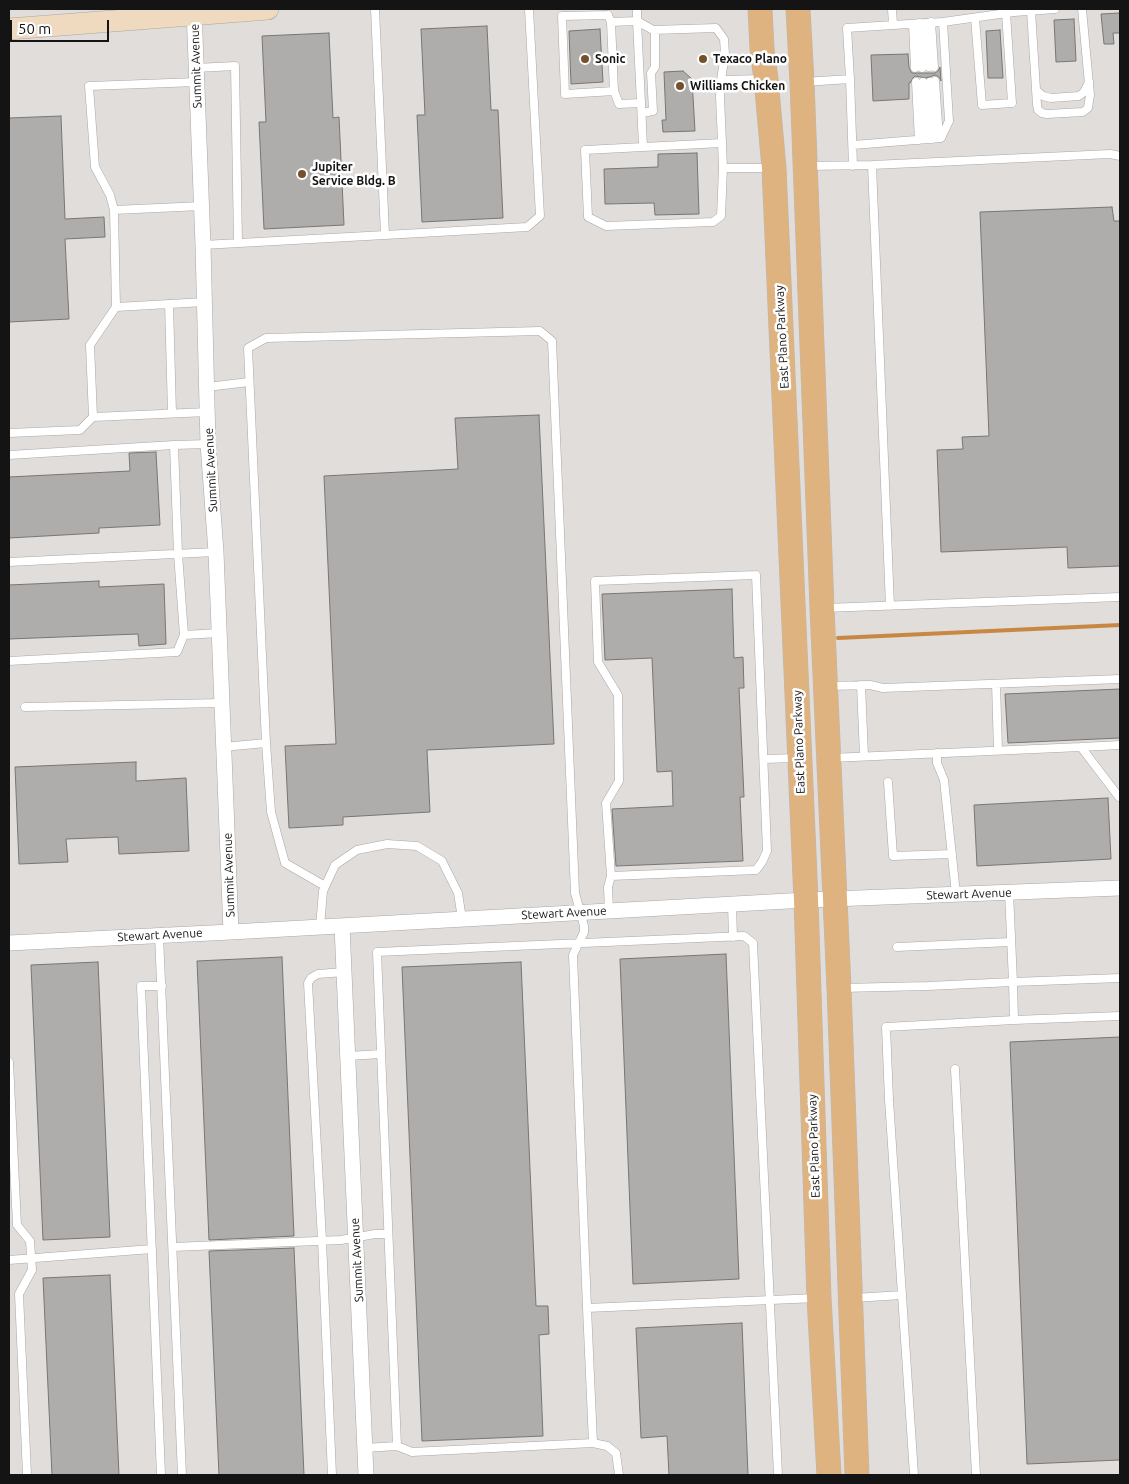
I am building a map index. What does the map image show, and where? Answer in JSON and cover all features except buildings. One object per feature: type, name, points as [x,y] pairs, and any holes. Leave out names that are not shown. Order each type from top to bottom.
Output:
[{"type":"main road","points":[[9,29],[194,11],[268,9]]},
{"type":"main road","name":"East Plano Parkway","points":[[760,9],[762,50],[774,168],[806,900],[819,1298],[829,1475]]},
{"type":"main road","points":[[798,9],[834,899],[840,988],[857,1475]]},
{"type":"main road","points":[[774,168],[805,166]]},
{"type":"main road","points":[[794,610],[822,608]]},
{"type":"main road","points":[[797,687],[825,686]]},
{"type":"main road","points":[[799,758],[829,758]]},
{"type":"main road","points":[[819,1298],[852,1298]]},
{"type":"street","name":"Summit Avenue","points":[[194,11],[202,206],[208,444],[216,552],[231,932]]},
{"type":"street","name":"Stewart Avenue","points":[[9,943],[806,900],[1120,888]]},
{"type":"street","name":"Summit Avenue","points":[[342,926],[366,1475]]},
{"type":"lane","points":[[375,9],[385,235]]},
{"type":"lane","points":[[203,245],[527,227],[540,216],[529,9]]},
{"type":"lane","points":[[637,9],[643,147]]},
{"type":"lane","points":[[892,9],[893,25]]},
{"type":"lane","points":[[854,166],[847,28],[944,22],[1011,11],[1056,9]]},
{"type":"lane","points":[[1031,11],[1038,110],[1042,113],[1083,112],[1088,108],[1089,82],[1082,9]]},
{"type":"lane","points":[[975,18],[982,105],[1012,103],[1011,11]]},
{"type":"lane","points":[[614,92],[565,94],[562,16],[608,15],[611,22],[614,92],[619,104],[641,103]]},
{"type":"lane","points":[[611,22],[637,21],[652,30],[716,28],[724,39],[725,54],[720,97],[722,143],[723,168],[721,216],[713,222],[606,226],[588,217],[585,150],[722,143]]},
{"type":"lane","points":[[853,145],[941,138],[949,121],[944,22]]},
{"type":"lane","points":[[922,23],[925,67],[922,23]]},
{"type":"lane","points":[[642,113],[653,111],[651,74],[655,67],[655,30]]},
{"type":"lane","points":[[9,433],[80,430],[92,417],[90,345],[116,307],[114,210],[110,196],[94,167],[89,86],[196,75],[235,66],[238,243]]},
{"type":"lane","points":[[721,80],[766,78]]},
{"type":"lane","points":[[802,82],[850,79]]},
{"type":"lane","points":[[929,139],[926,82],[929,139]]},
{"type":"lane","points":[[1036,90],[1043,96],[1050,98],[1079,96],[1084,92],[1089,82]]},
{"type":"lane","points":[[805,166],[854,166],[1110,154],[1120,156]]},
{"type":"lane","points":[[872,165],[890,606]]},
{"type":"lane","points":[[723,168],[774,168]]},
{"type":"lane","points":[[114,210],[202,206]]},
{"type":"lane","points":[[116,307],[205,302]]},
{"type":"lane","points":[[169,304],[172,413]]},
{"type":"lane","points":[[325,886],[285,863],[271,812],[266,743],[248,348],[266,338],[540,330],[552,341],[575,893],[584,926],[584,932],[573,955],[593,1443]]},
{"type":"lane","points":[[207,387],[249,382]]},
{"type":"lane","points":[[92,417],[208,412]]},
{"type":"lane","points":[[9,455],[208,444]]},
{"type":"lane","points":[[9,661],[177,652],[184,635],[178,554],[174,445]]},
{"type":"lane","points":[[9,562],[216,552]]},
{"type":"lane","points":[[609,911],[608,887],[611,876],[606,804],[619,781],[618,695],[598,662],[595,581],[756,575],[767,851],[762,862],[756,870],[611,876]]},
{"type":"lane","points":[[822,608],[1120,597]]},
{"type":"lane","points":[[184,635],[219,633]]},
{"type":"lane","points":[[825,686],[870,685],[883,688],[1120,679]]},
{"type":"lane","points":[[996,684],[998,750]]},
{"type":"lane","points":[[861,685],[864,756]]},
{"type":"lane","points":[[25,707],[222,704]]},
{"type":"lane","points":[[223,746],[266,743]]},
{"type":"lane","points":[[829,758],[1120,745]]},
{"type":"lane","points":[[1081,747],[1120,797]]},
{"type":"lane","points":[[936,753],[937,764],[944,780],[956,894]]},
{"type":"lane","points":[[764,759],[799,758]]},
{"type":"lane","points":[[888,782],[893,856],[952,854]]},
{"type":"lane","points":[[320,927],[323,891],[334,865],[357,850],[387,844],[417,846],[442,862],[458,893],[462,919]]},
{"type":"lane","points":[[1010,892],[1014,1020]]},
{"type":"lane","points":[[732,904],[733,936]]},
{"type":"lane","points":[[159,936],[182,1475]]},
{"type":"lane","points":[[397,1446],[377,952],[744,936],[753,943],[778,1475]]},
{"type":"lane","points":[[897,947],[1011,942]]},
{"type":"lane","points":[[332,1475],[308,983],[311,978],[318,974],[344,972]]},
{"type":"lane","points":[[840,988],[1120,978]]},
{"type":"lane","points":[[161,1475],[141,986],[162,986]]},
{"type":"lane","points":[[914,1475],[889,1100],[886,1027],[1120,1016]]},
{"type":"lane","points":[[348,1056],[381,1054]]},
{"type":"lane","points":[[9,1062],[16,1225],[30,1241],[32,1270],[19,1294],[27,1475]]},
{"type":"lane","points":[[955,1069],[976,1475]]},
{"type":"lane","points":[[173,1247],[341,1240],[388,1234]]},
{"type":"lane","points":[[9,1260],[152,1249]]},
{"type":"lane","points":[[852,1298],[902,1295]]},
{"type":"lane","points":[[587,1308],[819,1298]]},
{"type":"lane","points":[[365,1448],[397,1446],[412,1452],[593,1443],[607,1446],[616,1453],[619,1475]]},
{"type":"waterway","points":[[838,638],[1120,625]]},
{"type":"place","name":"Sonic","points":[[585,59]]},
{"type":"place","name":"Texaco Plano","points":[[703,59]]},
{"type":"place","name":"Williams Chicken","points":[[680,86]]},
{"type":"place","name":"Jupiter Service Bldg. B","points":[[302,174]]}]
